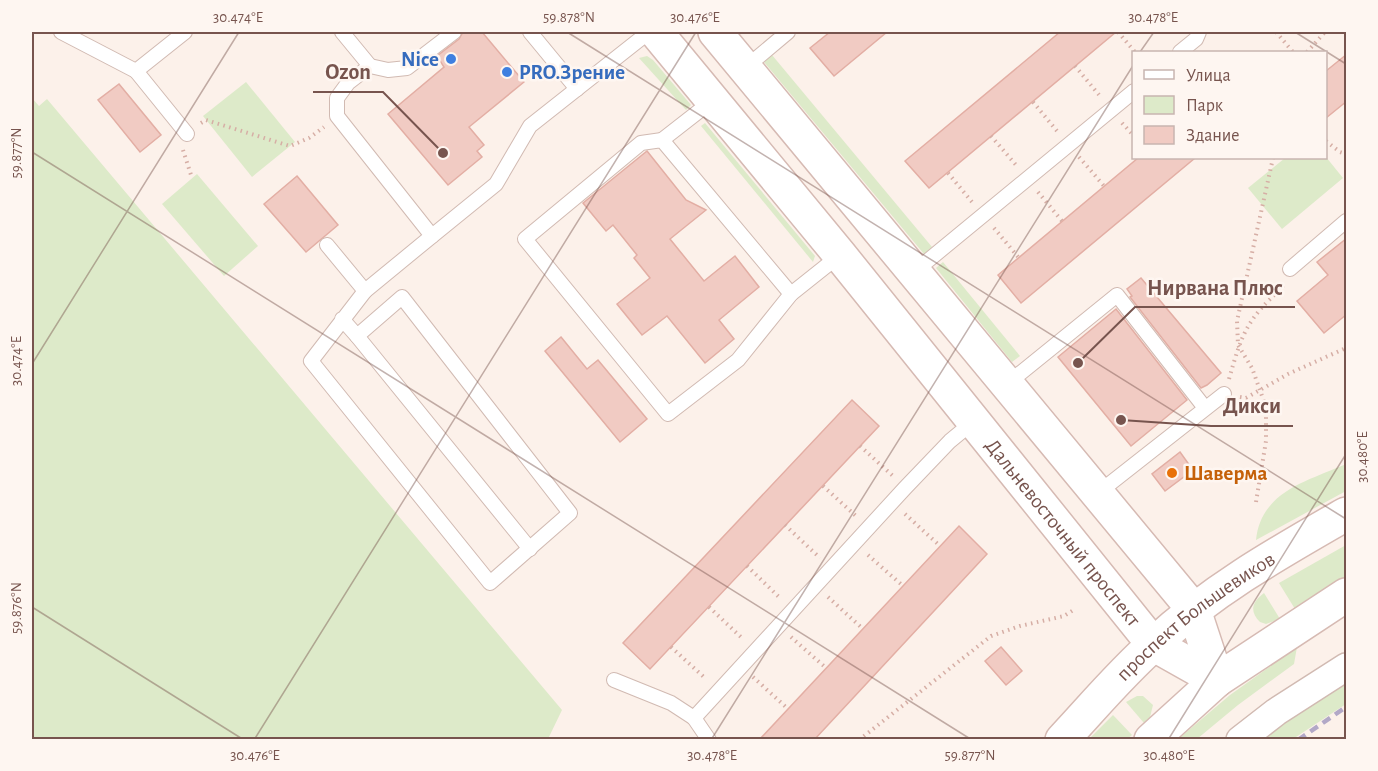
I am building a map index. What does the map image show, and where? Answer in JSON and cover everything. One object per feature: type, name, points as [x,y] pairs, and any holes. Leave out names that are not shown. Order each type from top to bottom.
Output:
[{"type":"street","name":"Дальневосточный проспект","points":[[656,32],[840,255],[1153,644],[1217,680]]},
{"type":"street","points":[[715,32],[1194,610],[1217,680]]},
{"type":"street","name":"проспект Большевиков","points":[[1062,740],[1153,644],[1194,610],[1258,564],[1347,514]]},
{"type":"street","points":[[1151,740],[1217,680],[1347,595]]},
{"type":"street","points":[[1240,740],[1276,712],[1347,667]]},
{"type":"lane","points":[[61,32],[136,71],[188,134]]},
{"type":"lane","points":[[136,71],[186,32]]},
{"type":"lane","points":[[342,32],[370,66],[388,70],[407,68],[454,32]]},
{"type":"lane","points":[[530,32],[577,89]]},
{"type":"lane","points":[[357,336],[402,297],[570,513],[490,583],[311,361],[365,291],[496,184],[530,126],[650,32]]},
{"type":"lane","points":[[745,68],[788,32]]},
{"type":"lane","points":[[1181,51],[1196,39],[1199,32]]},
{"type":"lane","points":[[370,66],[348,83],[337,98],[337,116],[432,236]]},
{"type":"lane","points":[[914,272],[1132,93]]},
{"type":"lane","points":[[712,101],[662,140],[641,143],[525,239],[668,414],[738,360],[791,294],[840,255]]},
{"type":"lane","points":[[662,140],[791,294]]},
{"type":"lane","points":[[1290,269],[1347,221]]},
{"type":"lane","points":[[327,245],[365,291]]},
{"type":"lane","points":[[1007,384],[1117,296],[1206,408]]},
{"type":"lane","points":[[342,318],[530,549]]},
{"type":"lane","points":[[1098,493],[1224,394]]},
{"type":"lane","points":[[694,718],[905,488],[950,441],[974,422]]},
{"type":"lane","points":[[614,680],[671,703],[694,718],[709,740]]},
{"type":"path","points":[[1118,32],[1135,51]]},
{"type":"path","points":[[1275,32],[1292,51]]},
{"type":"path","points":[[1308,51],[1325,32]]},
{"type":"path","points":[[206,120],[290,146],[309,138],[337,116]]},
{"type":"path","points":[[188,134],[180,140],[192,178]]},
{"type":"path","points":[[1327,142],[1340,152],[1347,154]]},
{"type":"path","points":[[1256,502],[1266,441],[1266,408],[1252,368],[1239,345],[1237,321],[1273,159]]},
{"type":"path","points":[[1290,269],[1282,288],[1259,309],[1245,329],[1224,394],[1246,399],[1288,374],[1347,348]]},
{"type":"path","points":[[860,446],[905,488]]},
{"type":"path","points":[[823,486],[869,528]]},
{"type":"path","points":[[892,502],[940,546]]},
{"type":"path","points":[[785,525],[831,568]]},
{"type":"path","points":[[855,543],[903,586]]},
{"type":"path","points":[[747,566],[793,610]]},
{"type":"path","points":[[816,585],[863,629]]},
{"type":"path","points":[[709,607],[756,651]]},
{"type":"path","points":[[859,740],[991,636],[1020,626],[1064,616],[1076,609]]},
{"type":"path","points":[[778,626],[826,669]]},
{"type":"path","points":[[671,646],[718,691]]},
{"type":"path","points":[[741,667],[788,709]]},
{"type":"green space","points":[[772,55],[932,247],[924,254],[764,62]]},
{"type":"green space","points":[[647,56],[691,105],[686,110],[639,58]]},
{"type":"green space","points":[[246,82],[295,142],[252,177],[203,116]]},
{"type":"green space","points":[[32,98],[39,106],[47,99],[562,710],[548,739],[32,739]]},
{"type":"green space","points":[[705,123],[815,256],[813,262],[701,126]]},
{"type":"green space","points":[[1327,158],[1343,178],[1282,229],[1248,188],[1284,159]]},
{"type":"green space","points":[[197,174],[258,246],[224,276],[162,204]]},
{"type":"green space","points":[[943,262],[1020,356],[1012,362],[936,268]]},
{"type":"green space","points":[[1346,464],[1346,491],[1256,540],[1260,523],[1267,510],[1277,499],[1302,483]]},
{"type":"green space","points":[[1346,545],[1346,579],[1295,609],[1279,583]]},
{"type":"green space","points":[[1264,593],[1280,619],[1266,624],[1260,622],[1253,610],[1255,603]]},
{"type":"green space","points":[[1297,647],[1294,664],[1238,705],[1197,739],[1177,740],[1230,695]]},
{"type":"green space","points":[[1346,682],[1346,704],[1293,739],[1261,740],[1300,711]]},
{"type":"green space","points":[[1137,696],[1143,696],[1153,705],[1150,717],[1144,723],[1126,702]]},
{"type":"green space","points":[[1113,715],[1132,735],[1127,739],[1089,739]]},
{"type":"building","points":[[463,32],[482,32],[524,82],[469,127],[484,145],[477,151],[482,157],[448,185],[388,114],[444,67],[437,56],[459,39]]},
{"type":"building","points":[[830,32],[887,32],[834,76],[810,48]]},
{"type":"building","points":[[1060,32],[1116,32],[929,188],[905,161]]},
{"type":"building","points":[[1347,54],[1347,101],[1327,117],[1327,70]]},
{"type":"building","points":[[119,84],[161,135],[140,152],[98,100]]},
{"type":"building","points":[[647,151],[686,200],[706,210],[670,239],[704,281],[735,256],[759,287],[719,320],[734,339],[705,363],[667,316],[642,335],[617,304],[650,278],[634,258],[637,255],[613,225],[606,231],[583,203]]},
{"type":"building","points":[[1137,159],[1194,159],[1021,303],[998,275]]},
{"type":"building","points":[[297,176],[338,225],[306,252],[264,204]]},
{"type":"building","points":[[1347,238],[1347,314],[1324,333],[1297,301],[1328,275],[1317,262]]},
{"type":"building","points":[[1141,278],[1221,373],[1207,385],[1201,388],[1130,297],[1132,296],[1127,289]]},
{"type":"building","points":[[1116,309],[1187,400],[1131,446],[1058,357]]},
{"type":"building","points":[[561,337],[587,369],[598,360],[647,419],[620,442],[545,351]]},
{"type":"building","points":[[852,400],[879,426],[650,669],[623,643]]},
{"type":"building","name":"Шаверма","points":[[1180,452],[1193,470],[1165,491],[1152,474]]},
{"type":"building","points":[[959,526],[987,554],[814,740],[759,740]]},
{"type":"building","points":[[1001,647],[1022,671],[1006,685],[985,661]]},
{"type":"railway","points":[[1298,740],[1346,707]]},
{"type":"place","name":"Nice","points":[[451,59]]},
{"type":"place","name":"PRO.Зрение","points":[[507,72]]},
{"type":"place","name":"Ozon","points":[[443,153]]},
{"type":"place","name":"Нирвана Плюс","points":[[1078,363]]},
{"type":"place","name":"Дикси","points":[[1121,420]]},
{"type":"place","name":"Шаверма","points":[[1172,473]]}]
